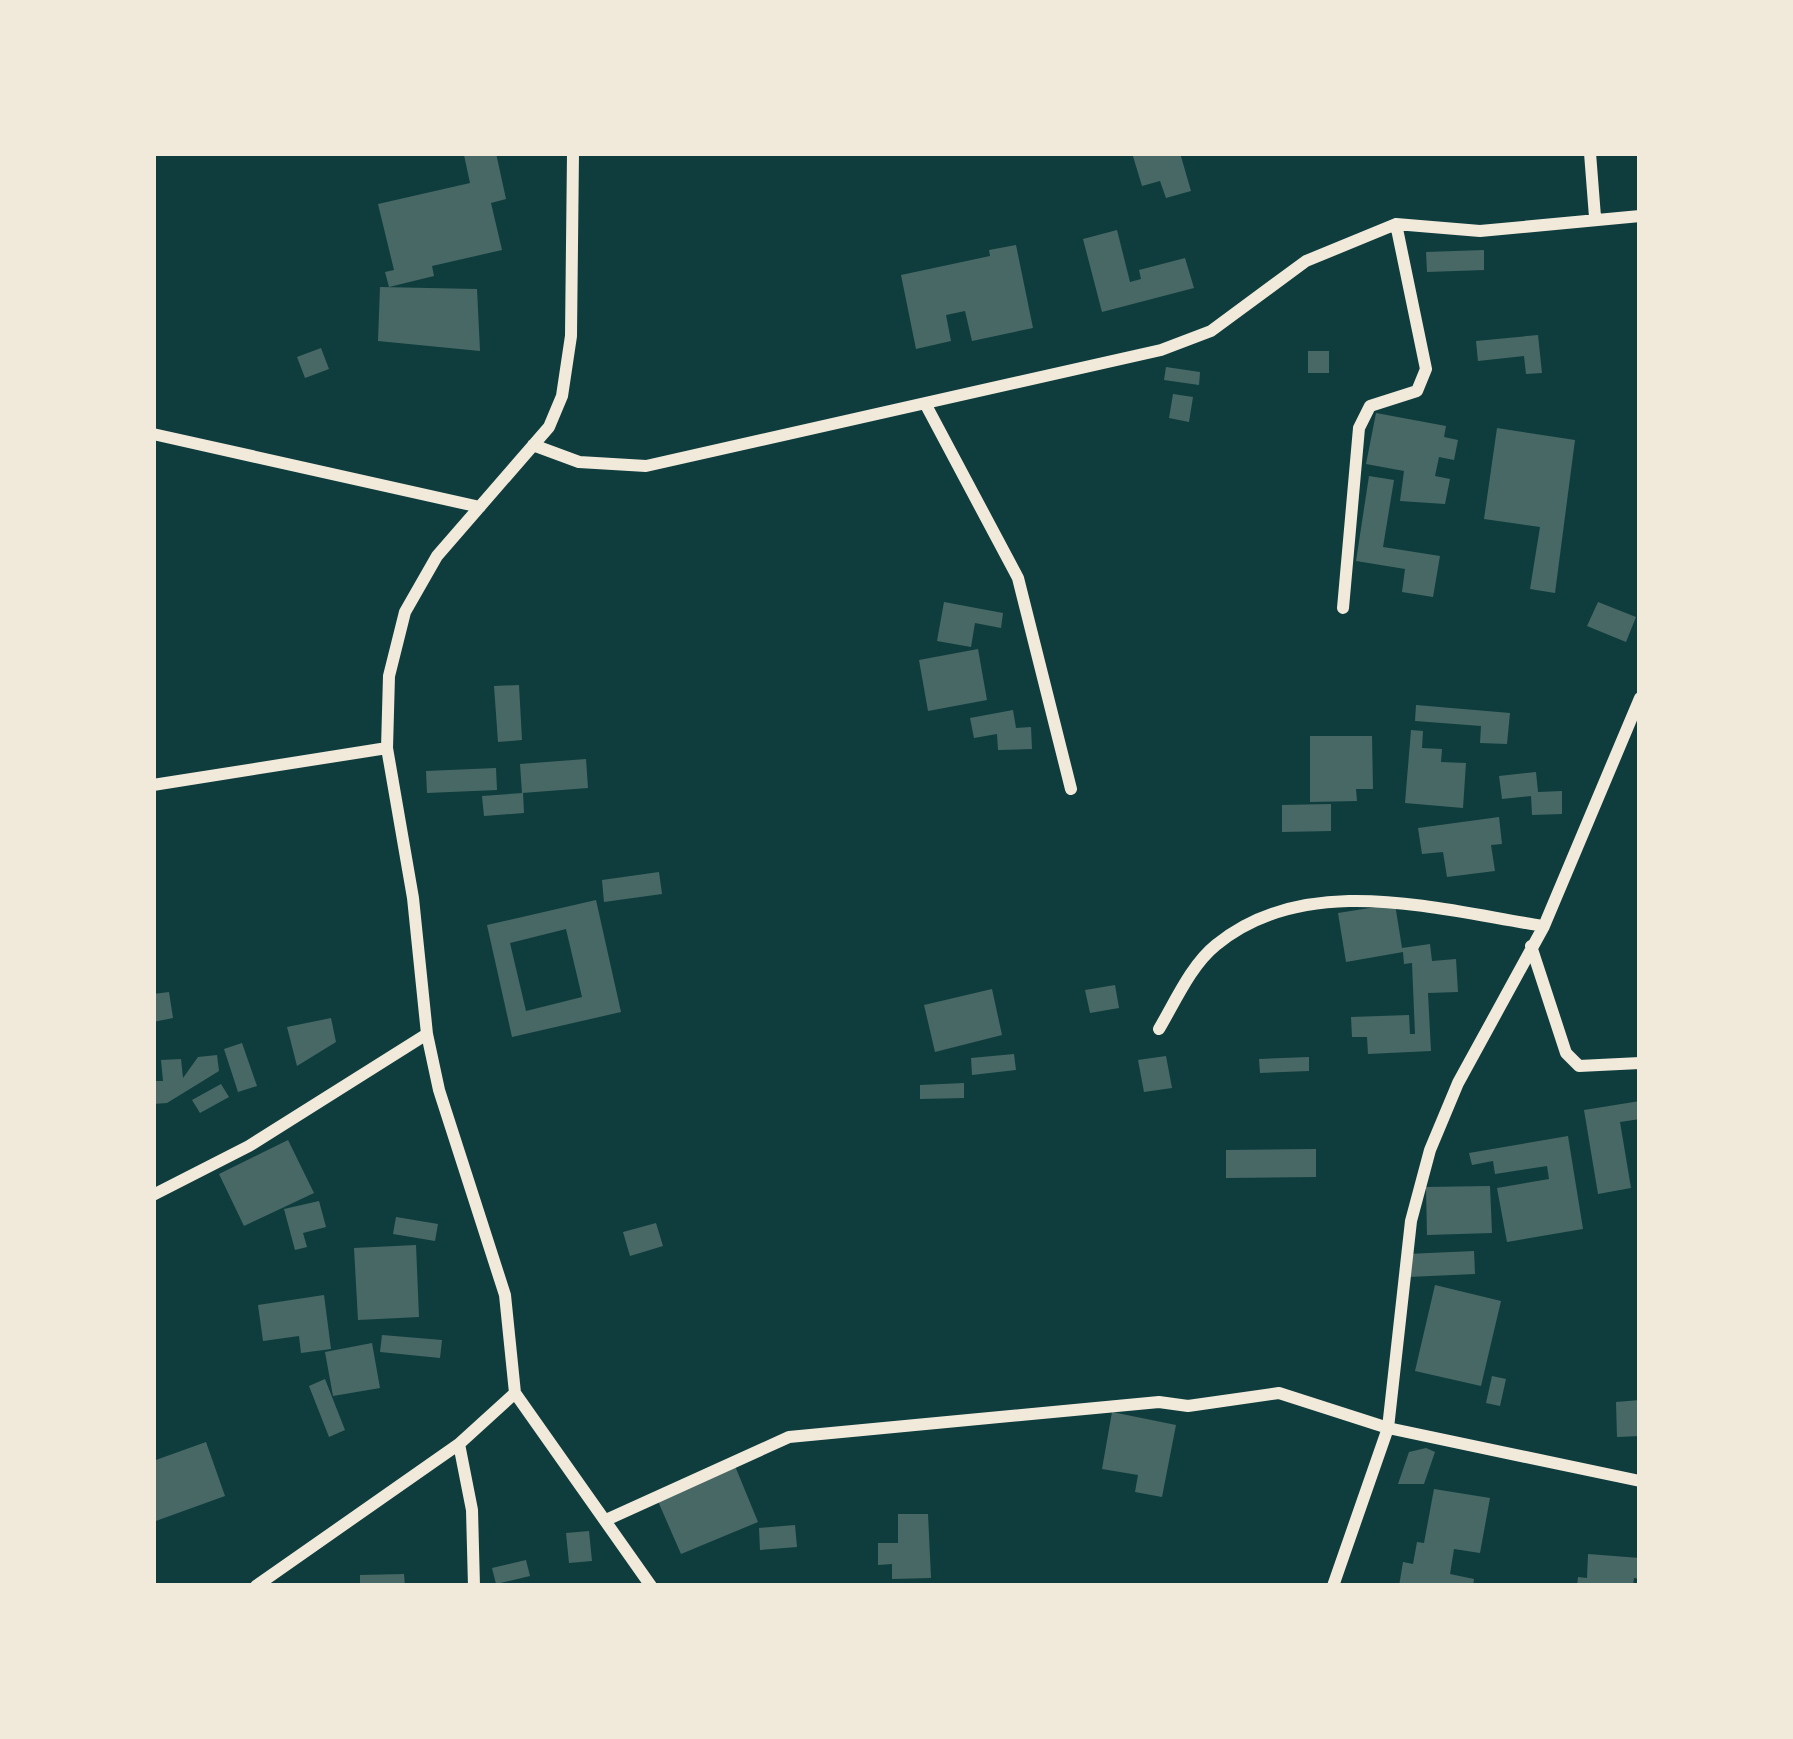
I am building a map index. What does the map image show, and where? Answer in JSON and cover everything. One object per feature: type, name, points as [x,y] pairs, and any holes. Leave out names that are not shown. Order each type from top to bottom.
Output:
[{"type":"street","points":[[572,153],[568,356],[562,396],[533,445],[437,556],[405,612],[389,676],[387,748],[413,898],[427,1034],[439,1090],[505,1294],[515,1393],[651,1586]]},
{"type":"street","points":[[1590,153],[1595,217]]},
{"type":"street","points":[[533,445],[579,462],[646,466],[1161,350],[1211,331],[1306,261],[1396,224],[1480,232],[1640,216]]},
{"type":"street","points":[[1343,608],[1359,428],[1370,406],[1417,391],[1426,369],[1396,224]]},
{"type":"street","points":[[927,406],[1018,578],[1071,789]]},
{"type":"street","points":[[153,434],[480,507]]},
{"type":"street","points":[[1333,1586],[1388,1428],[1411,1221],[1430,1150],[1458,1083],[1544,926],[1640,698]]},
{"type":"street","points":[[153,785],[387,748]]},
{"type":"street","points":[[1159,1029],[1213,947],[1253,921],[1300,907],[1381,901],[1544,926]]},
{"type":"street","points":[[1531,946],[1566,1053],[1580,1066],[1640,1063]]},
{"type":"street","points":[[153,1195],[266,1136],[427,1034]]},
{"type":"street","points":[[256,1586],[459,1444],[515,1393]]},
{"type":"street","points":[[606,1520],[789,1437],[841,1428],[1160,1402],[1188,1406],[1279,1393],[1388,1428],[1640,1481]]},
{"type":"street","points":[[459,1444],[472,1510],[474,1586]]},
{"type":"building","points":[[496,153],[506,199],[491,203],[502,250],[432,266],[434,276],[389,287],[385,272],[394,270],[378,204],[470,183],[464,155]]},
{"type":"building","points":[[1132,153],[1180,153],[1191,191],[1166,198],[1160,181],[1142,186]]},
{"type":"building","points":[[1117,230],[1130,282],[1141,279],[1139,270],[1185,258],[1194,288],[1102,312],[1083,239]]},
{"type":"building","points":[[1016,245],[1033,328],[972,341],[965,311],[946,315],[951,341],[916,349],[901,275],[990,256],[989,250]]},
{"type":"building","points":[[1484,250],[1484,270],[1427,272],[1426,252]]},
{"type":"building","points":[[380,287],[477,289],[480,351],[378,341]]},
{"type":"building","points":[[1538,335],[1542,373],[1526,374],[1524,356],[1478,361],[1476,341]]},
{"type":"building","points":[[321,348],[329,369],[305,378],[297,357]]},
{"type":"building","points":[[1308,351],[1329,351],[1329,373],[1308,373]]},
{"type":"building","points":[[1166,367],[1200,372],[1199,385],[1164,380]]},
{"type":"building","points":[[1173,394],[1193,397],[1189,422],[1169,418]]},
{"type":"building","points":[[1376,413],[1446,426],[1444,437],[1458,440],[1454,460],[1439,457],[1435,476],[1450,479],[1445,504],[1400,501],[1404,471],[1366,464]]},
{"type":"building","points":[[1497,428],[1575,440],[1555,593],[1530,589],[1540,527],[1484,519]]},
{"type":"building","points":[[1369,476],[1394,480],[1383,547],[1440,556],[1433,597],[1402,592],[1405,569],[1356,561]]},
{"type":"building","points":[[944,602],[1003,613],[1001,628],[975,623],[971,647],[937,641]]},
{"type":"building","points":[[1598,602],[1636,617],[1626,642],[1587,626]]},
{"type":"building","points":[[978,649],[987,700],[928,711],[919,660]]},
{"type":"building","points":[[519,685],[522,740],[498,742],[494,686]]},
{"type":"building","points":[[1416,705],[1510,713],[1507,744],[1480,743],[1481,726],[1415,721]]},
{"type":"building","points":[[1013,710],[1016,728],[1031,727],[1032,749],[998,750],[997,734],[974,738],[970,718]]},
{"type":"building","points":[[1411,730],[1423,731],[1422,748],[1442,749],[1441,762],[1466,763],[1463,808],[1405,803]]},
{"type":"building","points":[[1310,736],[1372,736],[1373,789],[1356,789],[1357,801],[1310,802]]},
{"type":"building","points":[[586,759],[588,788],[522,793],[520,764]]},
{"type":"building","points":[[496,768],[497,790],[427,793],[426,771]]},
{"type":"building","points":[[1536,772],[1538,792],[1562,791],[1562,814],[1532,815],[1531,796],[1502,799],[1499,776]]},
{"type":"building","points":[[523,793],[524,813],[484,816],[482,796]]},
{"type":"building","points":[[1331,804],[1331,831],[1282,832],[1282,805]]},
{"type":"building","points":[[1499,817],[1502,844],[1491,845],[1495,871],[1447,877],[1443,852],[1422,854],[1418,828]]},
{"type":"building","points":[[659,872],[662,894],[604,902],[602,880]]},
{"type":"building","points":[[596,900],[621,1012],[512,1037],[487,925]],"holes":[[[566,929],[582,997],[526,1011],[510,943]]]},
{"type":"building","points":[[1395,904],[1402,948],[1430,944],[1432,961],[1456,959],[1458,992],[1428,993],[1431,1051],[1368,1054],[1367,1037],[1352,1037],[1351,1017],[1409,1015],[1410,1034],[1415,1034],[1412,963],[1404,964],[1403,952],[1346,962],[1338,913]]},
{"type":"building","points":[[1115,985],[1119,1008],[1090,1013],[1085,990]]},
{"type":"building","points":[[992,989],[1002,1035],[935,1052],[924,1005]]},
{"type":"building","points":[[169,992],[173,1018],[153,1022],[153,994]]},
{"type":"building","points":[[331,1018],[336,1042],[297,1066],[287,1027]]},
{"type":"building","points":[[242,1043],[257,1086],[238,1092],[224,1049]]},
{"type":"building","points":[[1014,1054],[1016,1070],[972,1075],[971,1058]]},
{"type":"building","points":[[217,1055],[219,1071],[167,1103],[153,1104],[153,1081],[163,1081],[161,1060],[181,1059],[183,1078],[198,1057]]},
{"type":"building","points":[[1166,1056],[1172,1088],[1144,1092],[1138,1060]]},
{"type":"building","points":[[1309,1057],[1309,1071],[1260,1073],[1259,1059]]},
{"type":"building","points":[[964,1083],[964,1098],[920,1099],[920,1085]]},
{"type":"building","points":[[221,1084],[229,1097],[200,1113],[192,1100]]},
{"type":"building","points":[[1640,1101],[1640,1119],[1620,1122],[1631,1188],[1598,1194],[1584,1110]]},
{"type":"building","points":[[1568,1136],[1583,1229],[1507,1242],[1497,1188],[1549,1179],[1547,1166],[1495,1174],[1493,1161],[1472,1165],[1469,1153]]},
{"type":"building","points":[[288,1140],[314,1193],[244,1226],[219,1174]]},
{"type":"building","points":[[1316,1149],[1316,1177],[1226,1178],[1226,1150]]},
{"type":"building","points":[[1490,1186],[1492,1233],[1427,1235],[1426,1187]]},
{"type":"building","points":[[319,1201],[326,1227],[303,1233],[307,1247],[295,1250],[284,1209]]},
{"type":"building","points":[[396,1217],[438,1224],[435,1241],[393,1234]]},
{"type":"building","points":[[656,1223],[663,1246],[630,1256],[623,1232]]},
{"type":"building","points":[[416,1245],[419,1317],[358,1320],[354,1248]]},
{"type":"building","points":[[1474,1251],[1475,1274],[1408,1277],[1407,1254]]},
{"type":"building","points":[[1435,1285],[1501,1301],[1481,1386],[1415,1371]]},
{"type":"building","points":[[324,1295],[331,1349],[301,1353],[299,1336],[263,1341],[258,1305]]},
{"type":"building","points":[[382,1335],[442,1340],[440,1358],[380,1352]]},
{"type":"building","points":[[372,1343],[380,1388],[333,1396],[325,1352]]},
{"type":"building","points":[[1492,1376],[1506,1379],[1500,1406],[1486,1403]]},
{"type":"building","points":[[325,1379],[345,1430],[329,1437],[309,1386]]},
{"type":"building","points":[[1640,1400],[1640,1436],[1617,1437],[1616,1402]]},
{"type":"building","points":[[1112,1412],[1176,1425],[1162,1497],[1135,1492],[1138,1475],[1102,1469]]},
{"type":"building","points":[[206,1442],[225,1496],[153,1522],[153,1461]]},
{"type":"building","points":[[1426,1448],[1435,1452],[1424,1484],[1398,1484],[1409,1452]]},
{"type":"building","points":[[735,1466],[758,1522],[681,1554],[657,1499]]},
{"type":"building","points":[[1434,1489],[1490,1498],[1480,1553],[1454,1549],[1450,1574],[1474,1579],[1473,1586],[1399,1586],[1403,1562],[1413,1564],[1417,1542],[1424,1543]]},
{"type":"building","points":[[898,1514],[928,1514],[931,1578],[892,1579],[892,1564],[878,1565],[878,1543],[898,1543]]},
{"type":"building","points":[[795,1525],[797,1547],[760,1550],[759,1528]]},
{"type":"building","points":[[589,1531],[592,1561],[569,1563],[566,1533]]},
{"type":"building","points":[[1588,1554],[1640,1558],[1640,1579],[1634,1578],[1633,1586],[1577,1586],[1578,1577],[1587,1578]]},
{"type":"building","points":[[526,1560],[530,1576],[496,1584],[492,1568]]},
{"type":"building","points":[[404,1574],[405,1586],[360,1586],[360,1575]]}]
